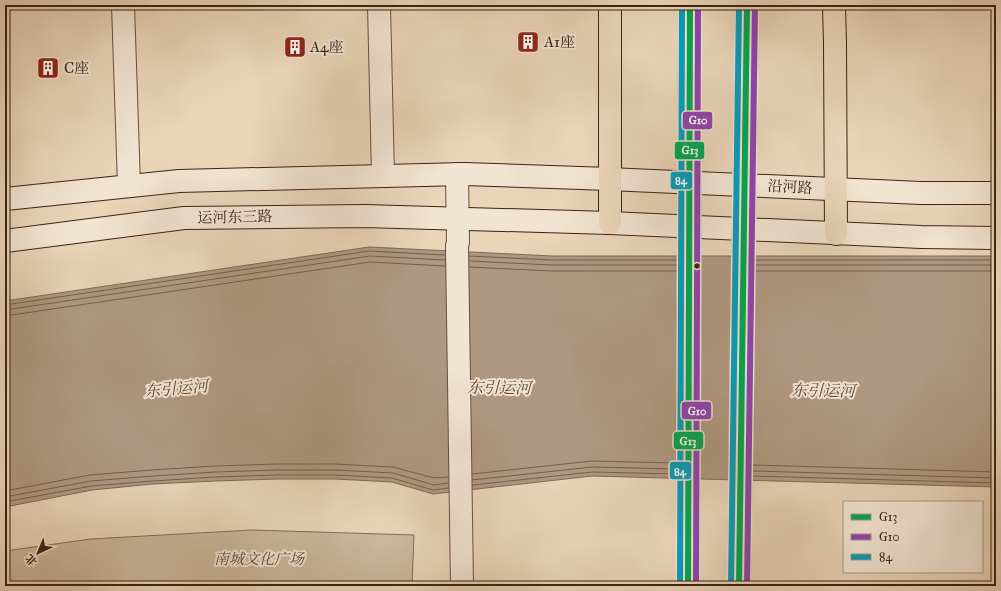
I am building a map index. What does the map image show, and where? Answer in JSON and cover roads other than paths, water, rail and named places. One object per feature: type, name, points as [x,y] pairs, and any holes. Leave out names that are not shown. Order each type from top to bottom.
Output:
[{"type":"highway","points":[[610,5],[610,223]]},
{"type":"highway","points":[[688,586],[690,5]]},
{"type":"highway","points":[[739,586],[746,5]]},
{"type":"highway","points":[[834,5],[836,234]]},
{"type":"street","points":[[123,5],[128,186]]},
{"type":"street","points":[[379,5],[383,176]]},
{"type":"street","points":[[5,199],[179,180],[461,174],[462,219],[457,246],[462,586]]},
{"type":"street","name":"沿河路","points":[[461,174],[609,179],[836,190],[921,193],[996,193]]},
{"type":"street","name":"运河东三路","points":[[5,241],[184,218],[364,216],[462,219]]},
{"type":"street","points":[[462,219],[610,223],[921,238],[996,238]]},
{"type":"water","name":"东引运河","points":[[369,247],[552,256],[996,256],[996,487],[592,476],[433,494],[392,482],[335,479],[277,479],[153,484],[92,490],[5,507],[5,301]]},
{"type":"place","name":"A1座","points":[[528,42]]},
{"type":"place","name":"A4座","points":[[295,47]]},
{"type":"place","name":"C座","points":[[48,68]]},
{"type":"park label","name":"南城文化广场","points":[[259,559]]}]
